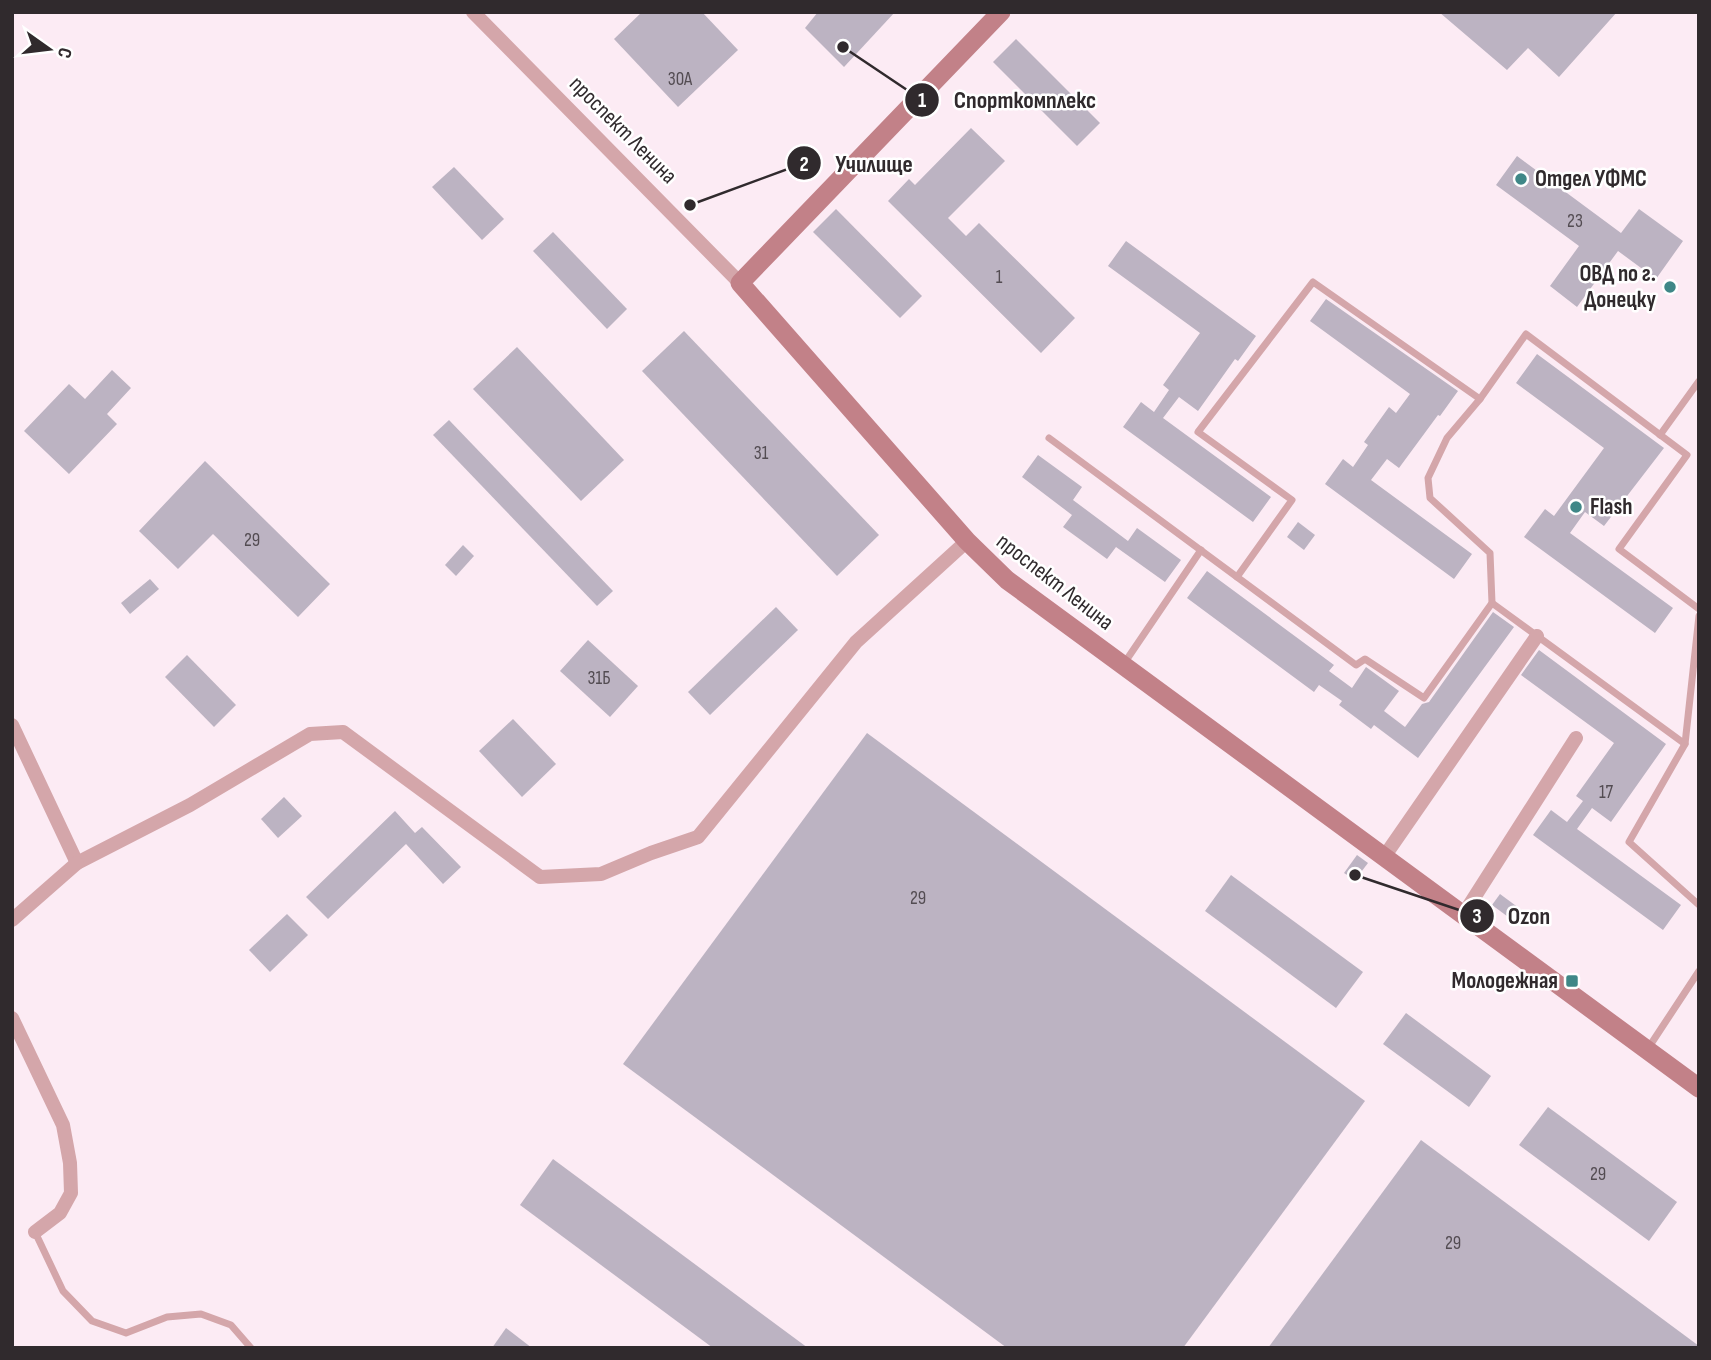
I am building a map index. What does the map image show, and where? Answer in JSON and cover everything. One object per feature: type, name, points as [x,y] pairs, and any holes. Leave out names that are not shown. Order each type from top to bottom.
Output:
[{"type":"street","name":"проспект Ленина","points":[[473,12],[740,283],[967,541],[1007,580],[1699,1088]]},
{"type":"street","points":[[740,283],[1001,12]]},
{"type":"street","points":[[12,920],[77,863],[190,805],[310,734],[343,732],[540,877],[601,874],[698,837],[856,642],[967,541]]},
{"type":"street","points":[[1384,857],[1537,636]]},
{"type":"street","points":[[12,725],[77,863]]},
{"type":"street","points":[[1463,915],[1576,738]]},
{"type":"street","points":[[12,1018],[63,1125],[70,1164],[71,1193],[60,1213],[35,1232]]},
{"type":"lane","points":[[1237,576],[1292,500],[1198,432],[1313,282],[1480,399]]},
{"type":"lane","points":[[1049,438],[1356,665],[1365,659],[1424,698],[1492,603],[1490,553],[1430,498],[1428,478],[1447,438],[1480,399],[1525,334],[1687,455],[1619,549],[1699,609]]},
{"type":"lane","points":[[1660,435],[1699,381]]},
{"type":"lane","points":[[1122,665],[1201,550]]},
{"type":"lane","points":[[1492,603],[1685,744]]},
{"type":"lane","points":[[1699,616],[1685,744],[1629,842],[1699,905]]},
{"type":"lane","points":[[1647,1050],[1699,971]]},
{"type":"lane","points":[[35,1232],[63,1291],[92,1321],[126,1332],[167,1317],[201,1314],[231,1325],[251,1348]]},
{"type":"building","points":[[642,12],[702,12],[738,50],[678,107],[614,39]]},
{"type":"building","points":[[818,12],[895,12],[844,67],[805,28]]},
{"type":"building","points":[[1439,12],[1617,12],[1559,77],[1528,48],[1507,70]]},
{"type":"building","points":[[1016,39],[1100,123],[1077,146],[993,62]]},
{"type":"building","points":[[971,128],[1005,161],[948,218],[966,236],[979,223],[1075,318],[1041,353],[888,201],[909,179],[915,185]]},
{"type":"building","points":[[1517,156],[1621,233],[1639,209],[1683,241],[1656,279],[1618,251],[1577,307],[1550,286],[1579,246],[1496,185]]},
{"type":"building","points":[[454,167],[504,219],[482,240],[432,187]]},
{"type":"building","points":[[836,209],[922,296],[900,318],[813,232]]},
{"type":"building","points":[[553,232],[627,309],[607,329],[533,251]]},
{"type":"building","points":[[1126,241],[1256,336],[1238,361],[1235,359],[1198,411],[1179,397],[1163,418],[1271,497],[1253,522],[1123,427],[1141,402],[1154,412],[1169,390],[1163,385],[1200,333],[1108,266]]},
{"type":"building","points":[[1326,299],[1458,391],[1399,468],[1387,459],[1371,480],[1472,554],[1454,579],[1325,484],[1343,459],[1353,467],[1368,445],[1364,442],[1389,407],[1396,413],[1410,394],[1310,321]]},
{"type":"building","points":[[684,331],[879,535],[837,576],[642,371]]},
{"type":"building","points":[[517,347],[624,460],[581,501],[473,389]]},
{"type":"building","points":[[1537,354],[1664,448],[1604,526],[1585,512],[1570,533],[1673,608],[1655,633],[1524,537],[1545,509],[1554,516],[1604,448],[1516,383]]},
{"type":"building","points":[[112,370],[131,388],[107,414],[117,424],[69,474],[24,431],[69,384],[85,399]]},
{"type":"building","points":[[449,420],[613,591],[597,606],[433,435]]},
{"type":"building","points":[[1038,455],[1082,487],[1073,500],[1128,541],[1137,528],[1181,560],[1165,582],[1116,547],[1107,559],[1063,527],[1072,515],[1022,477]]},
{"type":"building","points":[[205,461],[330,584],[298,617],[213,534],[178,569],[139,531]]},
{"type":"building","points":[[1298,522],[1315,535],[1304,550],[1287,537]]},
{"type":"building","points":[[463,545],[474,556],[456,576],[445,565]]},
{"type":"building","points":[[1207,571],[1334,665],[1329,671],[1352,688],[1366,667],[1399,691],[1384,711],[1405,727],[1422,704],[1429,702],[1493,612],[1514,627],[1418,758],[1374,725],[1371,729],[1339,705],[1342,701],[1319,685],[1314,692],[1187,598]]},
{"type":"building","points":[[150,579],[159,589],[130,614],[121,603]]},
{"type":"building","points":[[776,607],[798,630],[710,715],[688,692]]},
{"type":"building","points":[[588,640],[638,686],[610,717],[560,671]]},
{"type":"building","points":[[1539,650],[1666,744],[1611,822],[1592,808],[1577,829],[1681,905],[1663,930],[1533,835],[1551,810],[1567,822],[1583,801],[1576,796],[1614,743],[1521,675]]},
{"type":"building","points":[[187,655],[236,705],[214,727],[165,677]]},
{"type":"building","points":[[513,719],[556,764],[522,797],[479,751]]},
{"type":"building","points":[[867,733],[1365,1101],[1183,1348],[1007,1348],[623,1064]]},
{"type":"building","points":[[284,797],[302,816],[278,838],[261,819]]},
{"type":"building","points":[[395,811],[415,833],[422,827],[461,867],[443,884],[406,844],[328,919],[306,897]]},
{"type":"building","points":[[1357,855],[1368,863],[1355,880],[1344,873]]},
{"type":"building","points":[[1231,875],[1363,972],[1336,1008],[1205,911]]},
{"type":"building","points":[[1500,894],[1527,914],[1519,925],[1492,905]]},
{"type":"building","points":[[287,914],[308,935],[270,972],[249,950]]},
{"type":"building","points":[[1406,1013],[1491,1076],[1469,1107],[1383,1044]]},
{"type":"building","points":[[1548,1107],[1677,1202],[1649,1241],[1519,1145]]},
{"type":"building","points":[[1421,1140],[1699,1346],[1699,1348],[1268,1348]]},
{"type":"building","points":[[553,1159],[808,1348],[713,1348],[520,1205]]},
{"type":"building","points":[[506,1328],[532,1348],[492,1348]]},
{"type":"place","name":"Спорткомплекс","points":[[843,47]]},
{"type":"place","name":"Отдел УФМС","points":[[1521,179]]},
{"type":"place","name":"Училище","points":[[690,205]]},
{"type":"place","name":"ОВД по г. Донецку","points":[[1670,287]]},
{"type":"place","name":"Flash","points":[[1576,507]]},
{"type":"place","name":"Ozon","points":[[1355,875]]},
{"type":"place","name":"Молодежная","points":[[1572,981]]}]
